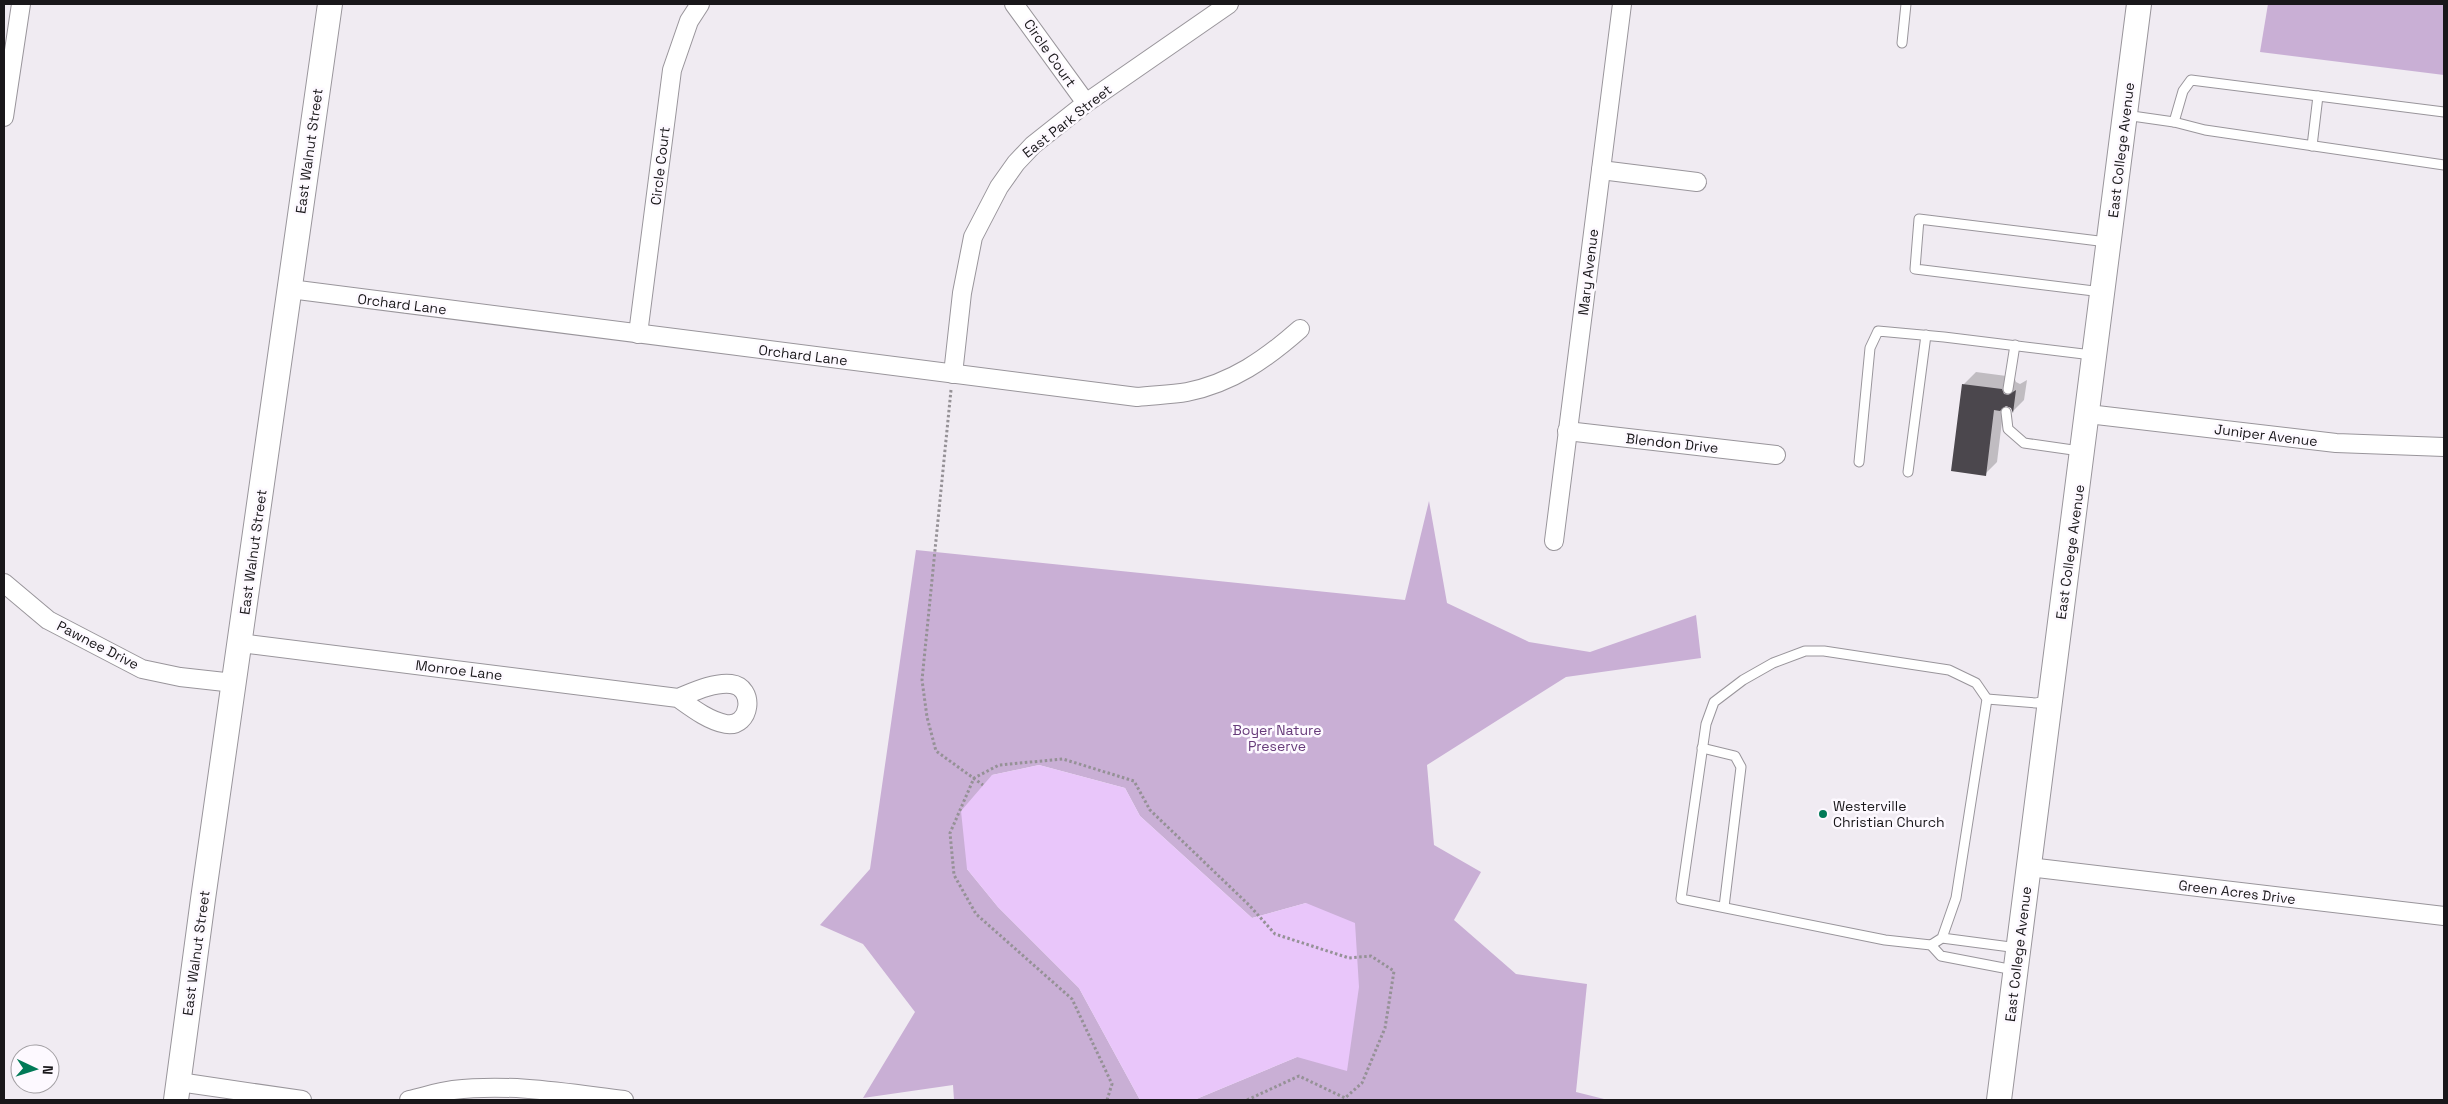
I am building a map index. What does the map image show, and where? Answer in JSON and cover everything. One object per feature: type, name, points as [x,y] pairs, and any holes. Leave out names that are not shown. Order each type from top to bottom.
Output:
[{"type":"street","points":[[4,117],[22,4]]},
{"type":"street","name":"East Walnut Street","points":[[178,1091],[330,4]]},
{"type":"street","name":"Circle Court","points":[[638,334],[672,70],[689,21],[700,4]]},
{"type":"street","name":"Circle Court","points":[[1014,4],[1086,104]]},
{"type":"street","name":"East Park Street","points":[[953,374],[967,263],[974,237],[987,210],[1016,163],[1033,145],[1086,104],[1229,4]]},
{"type":"street","name":"Mary Avenue","points":[[1554,541],[1622,4]]},
{"type":"street","name":"East College Avenue","points":[[1999,1100],[2139,4]]},
{"type":"street","points":[[1601,170],[1697,182]]},
{"type":"street","name":"Orchard Lane","points":[[290,290],[1137,397],[1187,392],[1234,377],[1272,355],[1300,329]]},
{"type":"street","name":"Juniper Avenue","points":[[2088,414],[2336,443],[2444,447]]},
{"type":"street","name":"Blendon Drive","points":[[1567,432],[1776,454]]},
{"type":"street","name":"Pawnee Drive","points":[[5,588],[48,620],[142,668],[180,677],[234,683]]},
{"type":"street","name":"Monroe Lane","points":[[240,643],[678,698]]},
{"type":"street","name":"Green Acres Drive","points":[[2029,867],[2444,916]]},
{"type":"street","points":[[408,1100],[451,1090],[520,1087],[624,1100]]},
{"type":"street","points":[[178,1091],[302,1100]]},
{"type":"lane","points":[[1902,43],[1906,4]]},
{"type":"lane","points":[[2174,122],[2183,90],[2191,80],[2444,112]]},
{"type":"lane","points":[[2312,146],[2318,96]]},
{"type":"lane","points":[[2125,115],[2174,122],[2205,130],[2444,165]]},
{"type":"lane","points":[[2103,292],[1915,269],[1919,219],[2109,242]]},
{"type":"lane","points":[[1859,462],[1870,348],[1878,332],[1926,335],[2095,356]]},
{"type":"lane","points":[[1908,472],[1926,335]]},
{"type":"lane","points":[[2008,390],[2015,346]]},
{"type":"lane","points":[[2006,412],[2008,429],[2024,443],[2083,451]]},
{"type":"lane","points":[[1805,651],[1824,651],[1949,670],[1976,683],[1987,699],[1956,898],[1942,938],[1931,945],[1885,940],[1681,899],[1706,724],[1714,702],[1743,680],[1773,663],[1805,651]]},
{"type":"lane","points":[[1987,699],[2036,703],[2050,700]]},
{"type":"lane","points":[[1702,748],[1735,756],[1741,766],[1724,907]]},
{"type":"lane","points":[[1942,938],[2018,959]]},
{"type":"lane","points":[[1931,945],[1941,956],[2018,959]]},
{"type":"path","points":[[953,374],[922,680],[927,717],[936,751],[983,785]]},
{"type":"path","points":[[1107,1100],[1112,1084],[1072,999],[976,914],[954,875],[950,832],[974,778],[999,764],[1063,759],[1134,781],[1150,810],[1250,906],[1276,934],[1349,958],[1371,956],[1394,971],[1384,1028],[1362,1083],[1346,1098],[1299,1076],[1247,1100]]},
{"type":"green space","points":[[2268,4],[2444,4],[2444,75],[2260,52]]},
{"type":"green space","name":"Boyer Nature Preserve","points":[[1429,501],[1447,603],[1529,642],[1590,652],[1696,615],[1701,658],[1566,677],[1427,765],[1434,845],[1481,872],[1454,920],[1516,974],[1587,984],[1576,1092],[1608,1100],[1194,1100],[1297,1057],[1306,903],[1252,918],[1140,816],[1125,788],[1039,765],[992,775],[967,869],[998,907],[1079,988],[1140,1100],[954,1100],[953,1085],[863,1098],[915,1012],[863,944],[820,925],[870,869],[916,550],[1405,600]]},
{"type":"shaded area","points":[[1039,765],[1125,788],[1140,816],[1252,918],[1306,903],[1355,923],[1359,987],[1347,1071],[1297,1057],[1194,1100],[1140,1100],[1079,988],[998,907],[967,869],[961,811],[992,775]]},
{"type":"building","points":[[1962,384],[2002,389],[2004,394],[2008,395],[2016,390],[2013,413],[2011,408],[2006,406],[2000,411],[1994,410],[1986,476],[1951,471]]},
{"type":"place","name":"Westerville Christian Church","points":[[1823,814]]}]
